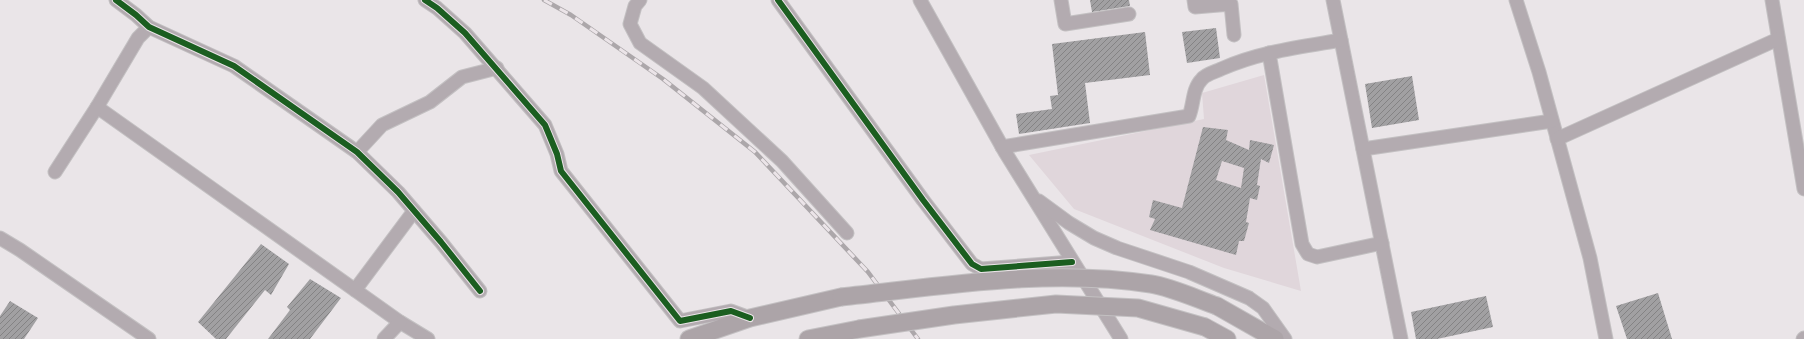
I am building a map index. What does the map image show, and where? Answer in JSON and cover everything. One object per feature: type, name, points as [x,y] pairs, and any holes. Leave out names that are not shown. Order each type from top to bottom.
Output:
[{"type":"main road","points":[[689,339],[750,318],[841,297],[999,280],[1084,277],[1153,284],[1217,306],[1275,339]]},
{"type":"main road","points":[[808,339],[859,329],[954,315],[1056,304],[1138,308],[1205,327],[1227,339]]},
{"type":"street","points":[[116,0],[149,27],[234,66],[357,152],[398,192],[480,291]]},
{"type":"street","points":[[425,0],[437,8],[465,33],[545,125],[557,154],[561,172],[680,321],[731,312],[750,318]]},
{"type":"street","points":[[640,0],[635,6],[630,24],[640,43],[703,88],[782,161],[847,233]]},
{"type":"street","points":[[778,0],[923,200],[972,264],[981,268],[1072,262]]},
{"type":"street","points":[[1061,0],[1065,24],[1129,14]]},
{"type":"street","points":[[1194,0],[1195,7],[1231,4],[1234,35]]},
{"type":"street","points":[[1333,0],[1401,339]]},
{"type":"street","points":[[1516,0],[1539,72],[1590,258],[1606,339]]},
{"type":"street","points":[[1772,0],[1804,189]]},
{"type":"street","points":[[921,1],[1002,147],[1121,339]]},
{"type":"street","points":[[54,172],[97,107],[138,38],[149,27]]},
{"type":"street","points":[[1557,138],[1778,39]]},
{"type":"street","points":[[1002,147],[1189,116],[1193,108],[1196,88],[1202,78],[1238,62],[1269,53],[1341,40]]},
{"type":"street","points":[[1269,53],[1302,244],[1308,254],[1317,257],[1382,243]]},
{"type":"street","points":[[357,152],[382,125],[430,102],[462,77],[497,68]]},
{"type":"street","points":[[97,107],[400,322],[428,339]]},
{"type":"street","points":[[1363,149],[1552,121]]},
{"type":"street","points":[[1035,198],[1069,223],[1094,238],[1117,248],[1189,272],[1249,298],[1263,308],[1285,339]]},
{"type":"street","points":[[355,290],[414,211]]},
{"type":"street","points":[[1,242],[149,339]]},
{"type":"street","points":[[384,339],[400,322]]},
{"type":"shaded area","points":[[1264,75],[1301,291],[1224,268],[1074,209],[1029,155],[1204,119],[1202,93]]},
{"type":"building","points":[[1090,0],[1129,0],[1130,6],[1092,12]]},
{"type":"building","points":[[1216,28],[1220,58],[1187,63],[1182,32]]},
{"type":"building","points":[[1145,32],[1150,75],[1085,83],[1090,123],[1019,134],[1016,114],[1052,109],[1050,96],[1058,95],[1052,44]]},
{"type":"building","points":[[1412,76],[1419,120],[1372,128],[1365,84]]},
{"type":"building","points":[[1203,127],[1228,130],[1226,140],[1249,150],[1250,140],[1274,145],[1269,163],[1261,159],[1257,185],[1260,186],[1257,200],[1250,198],[1246,222],[1249,223],[1244,241],[1239,241],[1236,255],[1150,230],[1155,219],[1149,217],[1153,200],[1182,208]],"holes":[[[1222,161],[1244,168],[1241,188],[1216,180]]]},
{"type":"building","points":[[261,244],[289,264],[271,295],[265,290],[226,339],[216,339],[198,322]]},
{"type":"building","points":[[310,279],[341,298],[310,339],[268,339],[290,310],[287,307]]},
{"type":"building","points":[[1658,293],[1672,339],[1627,339],[1616,306]]},
{"type":"building","points":[[1486,296],[1493,327],[1437,339],[1416,339],[1411,312]]},
{"type":"building","points":[[10,301],[38,318],[24,339],[0,339],[0,316]]},
{"type":"railway","points":[[544,0],[571,15],[663,79],[755,152],[868,272],[918,339]]},
{"type":"cycle path","points":[[116,0],[149,27],[234,66],[357,152],[398,192],[441,242],[480,291]]},
{"type":"cycle path","points":[[425,0],[437,8],[465,33],[545,125],[557,154],[561,171],[680,321],[731,311],[750,318]]},
{"type":"cycle path","points":[[778,0],[923,200],[972,264],[981,269],[1072,262]]}]
